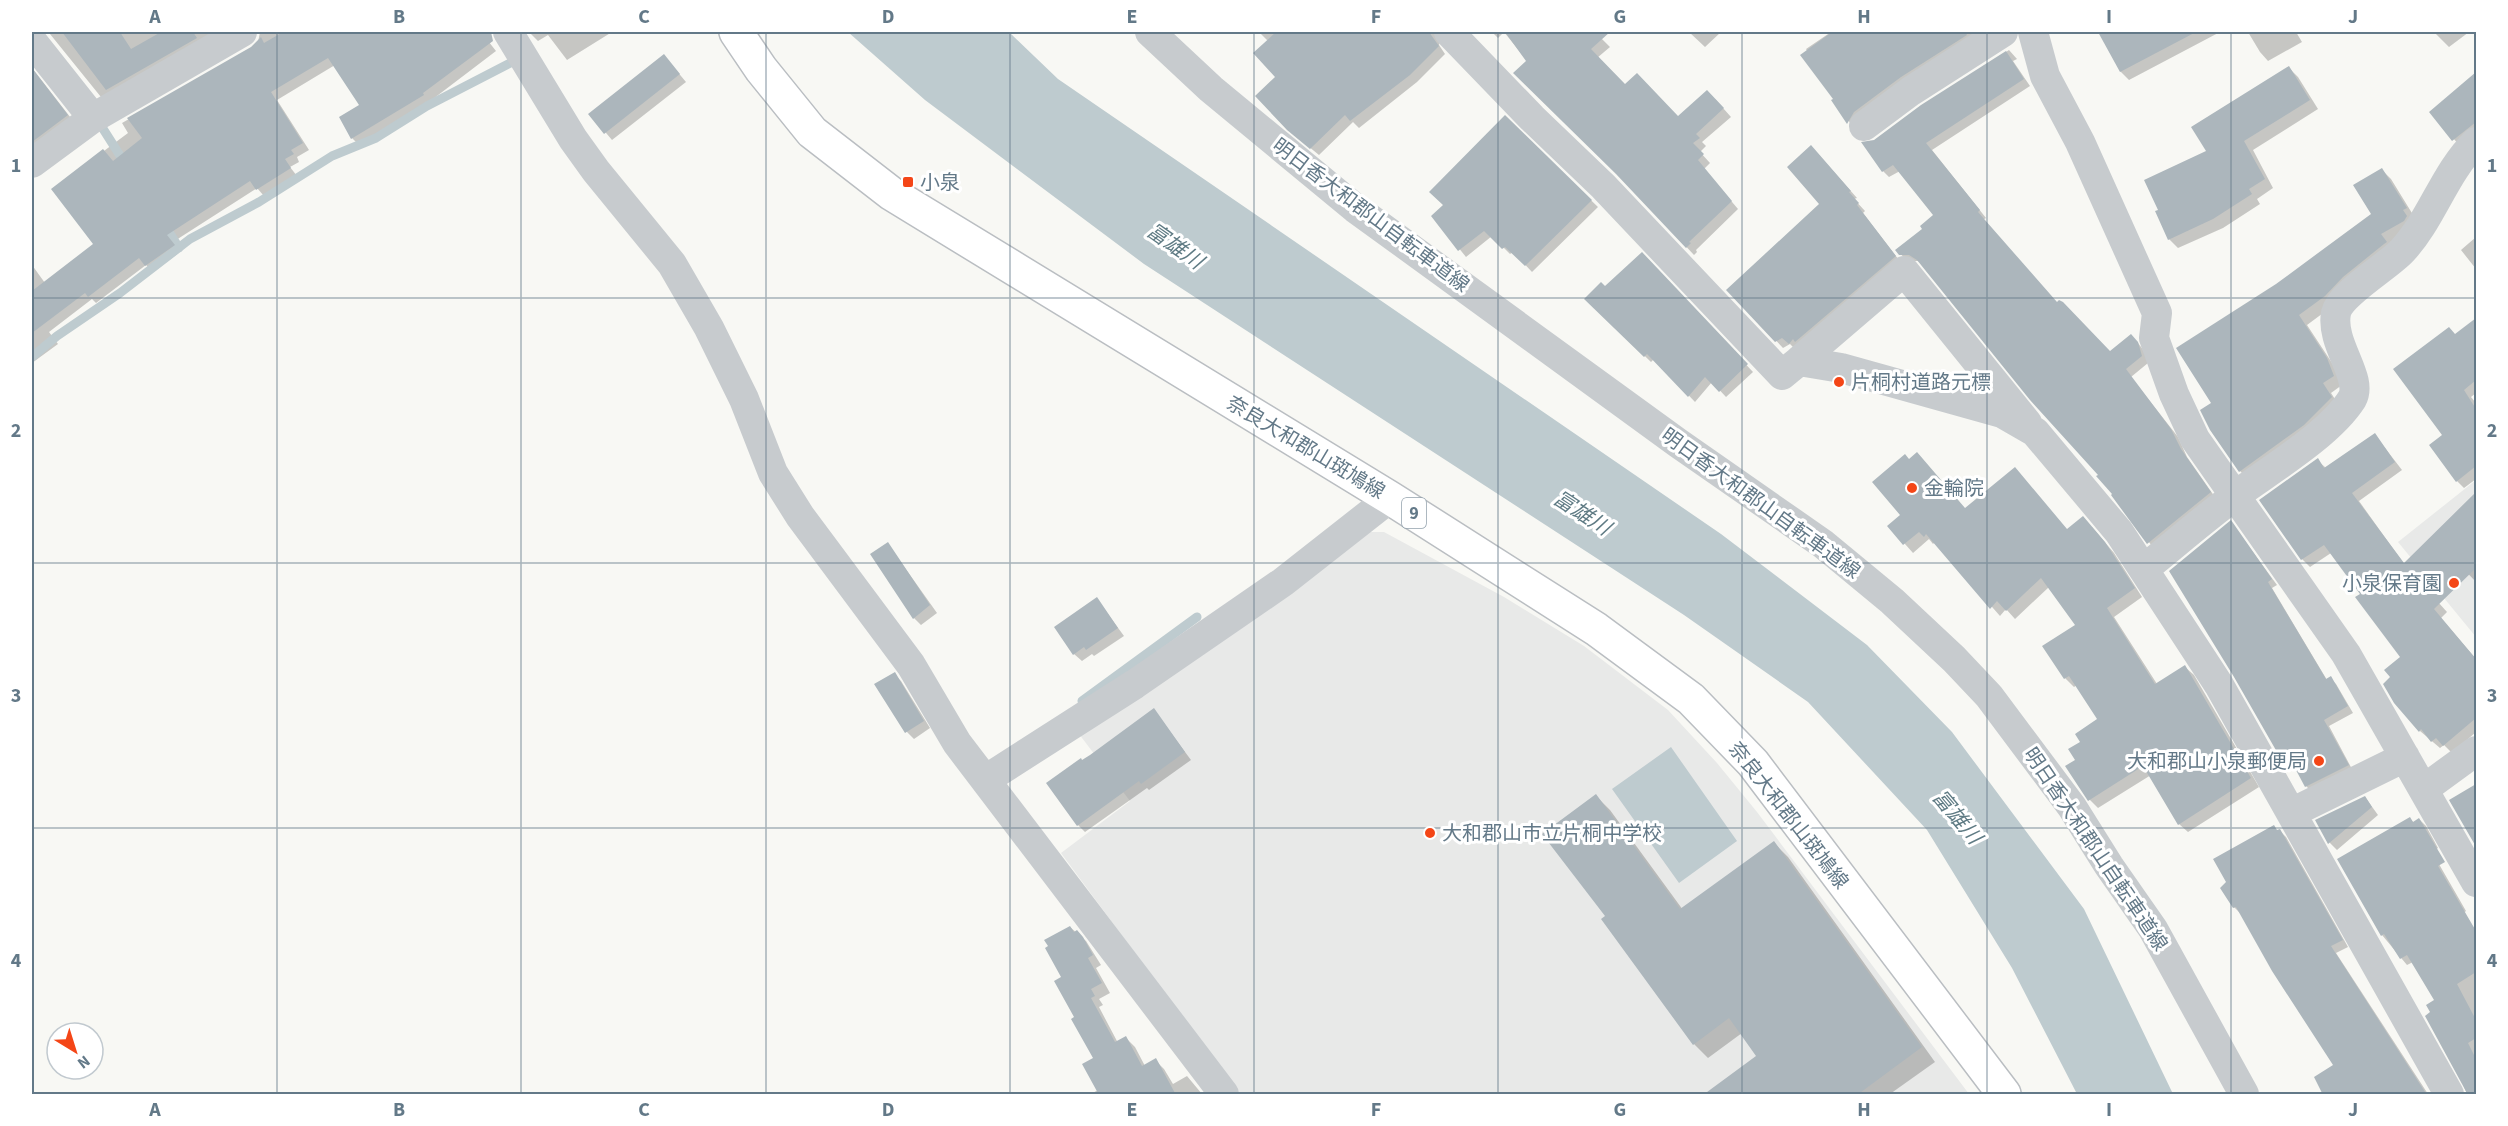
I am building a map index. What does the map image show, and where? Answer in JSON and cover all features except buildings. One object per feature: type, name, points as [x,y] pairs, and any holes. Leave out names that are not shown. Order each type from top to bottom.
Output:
[{"type":"main road","name":"奈良大和郡山斑鳩線","points":[[736,32],[761,69],[812,132],[892,194],[1390,498],[1596,629],[1691,699],[1753,764],[2004,1095]]},
{"type":"street","points":[[32,164],[93,118],[242,32]]},
{"type":"street","points":[[508,32],[579,147],[672,264],[709,328],[744,399],[773,473],[800,516],[911,665],[957,743],[1224,1095]]},
{"type":"street","name":"明日香大和郡山自転車道線","points":[[1150,32],[1211,89],[1355,208],[1615,398],[1823,544],[1892,601],[1954,659],[1989,696],[2072,807],[2109,866],[2153,928],[2244,1095]]},
{"type":"street","points":[[1449,32],[1602,186],[1782,375],[1904,271],[2034,432],[2119,532],[2144,569],[2219,685],[2449,1095]]},
{"type":"street","points":[[1864,126],[1911,91],[2003,32]]},
{"type":"street","points":[[2033,32],[2045,76],[2080,142],[2157,313],[2154,338],[2174,394],[2195,439],[2346,654],[2393,763],[2424,789],[2476,882]]},
{"type":"street","points":[[32,41],[93,118]]},
{"type":"street","points":[[2144,569],[2338,418],[2354,397],[2355,379],[2334,330],[2337,310],[2352,292],[2389,264],[2404,249],[2451,173],[2476,142]]},
{"type":"street","points":[[1798,361],[1841,368],[2002,413],[2034,432]]},
{"type":"street","points":[[986,780],[1136,684],[1283,582],[1390,498]]},
{"type":"street","points":[[2424,789],[2476,751]]},
{"type":"street","points":[[2291,813],[2393,763]]},
{"type":"shaded area","name":"小泉保育園","points":[[2476,480],[2476,637],[2398,542]]},
{"type":"shaded area","name":"大和郡山市立片桐中学校","points":[[1369,532],[1384,532],[1504,597],[1584,646],[1668,710],[1717,763],[1757,812],[1969,1094],[1239,1094],[1061,853],[1130,801],[1079,734]]},
{"type":"water","name":"富雄川","points":[[848,32],[1009,32],[1058,79],[1721,534],[1867,645],[1952,732],[2084,909],[2173,1094],[2077,1094],[2012,968],[1927,830],[1808,702],[1684,615],[1144,264],[925,100]]},
{"type":"water","points":[[1671,747],[1737,841],[1679,883],[1612,789]]},
{"type":"waterway","points":[[32,357],[57,336],[120,293],[190,239],[259,202],[332,156],[376,138],[427,106],[516,60]]},
{"type":"waterway","points":[[100,124],[126,165]]},
{"type":"waterway","points":[[164,224],[179,248]]},
{"type":"waterway","points":[[1082,701],[1197,617]]},
{"type":"place","name":"小泉","points":[[908,182]]},
{"type":"place","name":"片桐村道路元標","points":[[1839,382]]},
{"type":"place","name":"金輪院","points":[[1912,488]]},
{"type":"place","name":"小泉保育園","points":[[2454,583]]},
{"type":"place","name":"大和郡山小泉郵便局","points":[[2319,761]]},
{"type":"place","name":"大和郡山市立片桐中学校","points":[[1430,833]]}]
